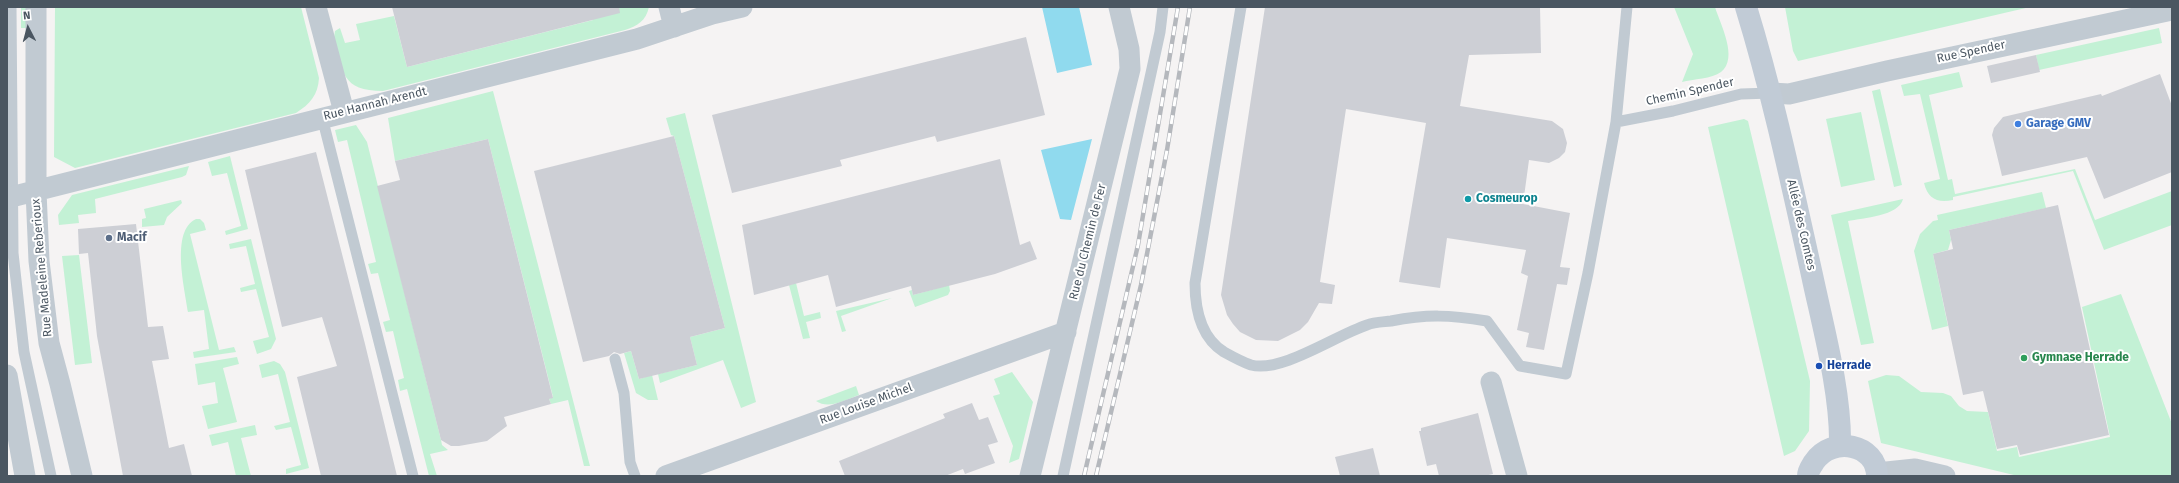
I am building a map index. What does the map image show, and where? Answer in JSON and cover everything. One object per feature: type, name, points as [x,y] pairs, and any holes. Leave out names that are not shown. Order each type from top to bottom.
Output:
[{"type":"street","name":"Rue Madeleine Reberioux","points":[[36,7],[36,191],[39,255],[48,343],[60,384],[82,476]]},
{"type":"street","points":[[316,7],[344,112]]},
{"type":"street","points":[[669,7],[674,27]]},
{"type":"street","name":"Rue Hannah Arendt","points":[[9,198],[344,112],[638,39],[712,14],[742,7]]},
{"type":"street","name":"Rue du Chemin de Fer","points":[[1030,476],[1130,69],[1129,49],[1119,7]]},
{"type":"street","name":"Allée des Comtes","points":[[1746,7],[1771,93],[1827,344],[1840,427],[1840,445]]},
{"type":"street","name":"Rue Spender","points":[[1771,93],[1789,94],[1887,71],[2172,10]]},
{"type":"street","name":"Rue Louise Michel","points":[[666,476],[1066,332]]},
{"type":"street","points":[[7,375],[26,476]]},
{"type":"street","points":[[1491,382],[1517,476]]},
{"type":"street","points":[[1808,476],[1808,471],[1821,452],[1840,445],[1853,446],[1864,452],[1874,463],[1877,475],[1916,470],[1945,476]]},
{"type":"lane","name":"Rue Madeleine Reberioux","points":[[11,7],[9,198],[13,253],[24,352],[51,476]]},
{"type":"lane","points":[[1063,476],[1160,32],[1163,7]]},
{"type":"lane","points":[[1241,7],[1195,283],[1197,315],[1210,339],[1220,349],[1253,365],[1269,366],[1284,362],[1368,325],[1419,316],[1447,315],[1487,321],[1520,366],[1566,374],[1588,273],[1616,122],[1627,7]]},
{"type":"lane","name":"Chemin Spender","points":[[1616,122],[1673,111],[1741,94],[1771,93]]},
{"type":"lane","points":[[322,118],[413,476]]},
{"type":"lane","points":[[615,359],[624,393],[630,462],[635,476]]},
{"type":"green space","points":[[21,7],[31,7],[30,28],[21,28]]},
{"type":"green space","points":[[55,7],[301,7],[319,78],[317,89],[309,102],[296,113],[75,168],[54,157]]},
{"type":"green space","points":[[590,7],[649,7],[646,16],[640,22],[625,30],[383,91],[369,90],[351,83],[342,69],[334,37],[335,31],[340,28],[345,43],[360,40],[356,24],[394,16],[407,67],[593,20]]},
{"type":"green space","points":[[1674,7],[1715,7],[1724,31],[1728,50],[1726,66],[1721,72],[1708,77],[1682,82],[1693,54]]},
{"type":"green space","points":[[1785,7],[2030,7],[1798,61],[1793,51]]},
{"type":"green space","points":[[2159,28],[2162,43],[2039,70],[2036,55]]},
{"type":"green space","points":[[1959,72],[1963,87],[1929,95],[1948,180],[1952,179],[1955,194],[2075,169],[2095,220],[2172,191],[2172,225],[2104,250],[2073,171],[1953,197],[1953,200],[1942,201],[1934,199],[1928,193],[1924,183],[1940,179],[1920,94],[1904,96],[1901,85]]},
{"type":"green space","points":[[1880,89],[1902,185],[1894,187],[1872,91]]},
{"type":"green space","points":[[493,91],[590,466],[584,466],[568,400],[551,404],[549,399],[553,397],[488,139],[395,161],[388,118]]},
{"type":"green space","points":[[1861,112],[1875,180],[1841,187],[1826,119]]},
{"type":"green space","points":[[685,113],[756,402],[741,408],[723,360],[660,383],[658,374],[697,365],[690,337],[725,328],[674,136],[671,135],[666,118]]},
{"type":"green space","points":[[1744,119],[1748,121],[1810,381],[1809,431],[1795,451],[1784,456],[1708,127]]},
{"type":"green space","points":[[356,125],[367,142],[442,445],[448,450],[430,454],[437,476],[429,476],[407,389],[400,391],[398,380],[404,378],[393,331],[386,332],[383,322],[390,320],[378,273],[371,274],[368,264],[376,262],[347,140],[338,142],[335,130]]},
{"type":"green space","points":[[230,156],[248,229],[226,235],[225,231],[241,226],[227,173],[212,176],[208,162]]},
{"type":"green space","points":[[189,166],[186,175],[182,177],[95,199],[96,213],[78,215],[79,223],[59,225],[58,215],[72,195]]},
{"type":"green space","points":[[2042,192],[2046,208],[1949,230],[1951,240],[1948,250],[1933,254],[1948,326],[1932,330],[1914,251],[1920,234],[1933,221],[1938,220],[1937,215]]},
{"type":"green space","points":[[1903,199],[1900,205],[1888,213],[1848,221],[1874,343],[1861,345],[1831,215]]},
{"type":"green space","points":[[181,200],[182,203],[167,217],[164,225],[142,227],[142,219],[146,218],[144,209]]},
{"type":"green space","points":[[196,219],[200,219],[204,223],[206,230],[190,234],[219,350],[234,347],[236,352],[194,358],[193,352],[209,349],[204,310],[188,312],[182,276],[181,248],[183,235],[188,225]]},
{"type":"green space","points":[[251,239],[276,339],[271,349],[257,354],[253,341],[269,337],[256,289],[241,292],[240,288],[255,284],[246,246],[230,249],[229,244]]},
{"type":"green space","points":[[79,255],[92,363],[75,365],[62,256]]},
{"type":"green space","points":[[796,283],[804,316],[820,312],[821,318],[806,322],[810,338],[803,339],[789,285]]},
{"type":"green space","points":[[949,285],[950,291],[948,295],[915,307],[909,291],[912,290],[913,295]]},
{"type":"green space","points":[[2121,294],[2172,424],[2172,476],[2018,476],[1881,443],[1868,381],[1886,375],[1899,376],[1921,392],[1943,393],[1951,396],[1959,406],[1967,411],[1988,412],[1997,451],[2017,447],[2019,457],[2110,437],[2082,307]]},
{"type":"green space","points":[[892,298],[841,316],[846,331],[842,332],[836,311]]},
{"type":"green space","points":[[631,351],[639,379],[652,375],[658,400],[648,400],[636,393],[624,353]]},
{"type":"green space","points":[[237,357],[239,364],[223,368],[237,422],[208,429],[202,406],[218,403],[215,382],[198,385],[195,364]]},
{"type":"green space","points":[[274,361],[280,364],[285,372],[309,468],[286,474],[286,469],[301,465],[291,427],[276,430],[274,426],[290,422],[278,374],[262,378],[259,365]]},
{"type":"green space","points":[[1012,372],[1033,402],[1019,459],[1009,463],[1013,446],[993,396],[1000,394],[994,379]]},
{"type":"green space","points":[[856,386],[859,395],[844,401],[827,404],[816,401]]},
{"type":"green space","points":[[255,425],[257,435],[241,438],[251,476],[236,476],[228,442],[212,446],[209,435]]},
{"type":"water","points":[[1042,7],[1079,7],[1092,65],[1057,73]]},
{"type":"water","points":[[1092,139],[1071,220],[1060,219],[1041,150]]},
{"type":"building","points":[[392,7],[619,7],[620,13],[407,67]]},
{"type":"building","name":"Cosmeurop","points":[[1265,7],[1540,7],[1541,53],[1469,55],[1460,106],[1552,121],[1563,129],[1567,143],[1565,152],[1559,158],[1549,163],[1529,160],[1523,204],[1570,213],[1560,267],[1570,268],[1567,285],[1557,284],[1544,350],[1526,347],[1529,333],[1517,330],[1528,276],[1521,273],[1526,250],[1447,238],[1440,288],[1399,282],[1426,123],[1346,109],[1320,282],[1335,285],[1332,304],[1319,303],[1308,322],[1300,330],[1278,341],[1256,340],[1240,332],[1233,324],[1227,315],[1221,295]]},
{"type":"building","points":[[1026,37],[1045,115],[937,142],[935,136],[840,160],[842,166],[732,193],[712,115]]},
{"type":"building","points":[[2036,55],[2040,72],[1991,83],[1987,66]]},
{"type":"building","points":[[2160,74],[2172,106],[2172,172],[2104,199],[2087,157],[2002,176],[1992,135],[1994,128],[2003,117],[2101,94],[2102,96]]},
{"type":"building","points":[[674,136],[725,328],[690,337],[697,365],[639,379],[631,351],[620,354],[614,352],[609,356],[583,362],[534,171]]},
{"type":"building","points":[[488,139],[553,398],[549,399],[551,404],[504,417],[507,426],[487,441],[451,446],[441,440],[377,186],[400,180],[395,161]]},
{"type":"building","points":[[316,152],[397,476],[321,476],[297,377],[337,366],[322,317],[282,327],[245,170]]},
{"type":"building","points":[[1000,159],[1020,245],[1030,241],[1037,259],[995,274],[913,295],[911,286],[836,307],[828,275],[754,295],[742,225]]},
{"type":"building","name":"Gymnase Herrade","points":[[2058,205],[2109,435],[2020,455],[2017,445],[1997,449],[1983,391],[1963,395],[1933,254],[1953,249],[1949,230]]},
{"type":"building","points":[[136,224],[148,327],[163,326],[169,359],[152,361],[169,448],[184,444],[192,476],[123,476],[97,336],[88,253],[79,254],[78,229]]},
{"type":"building","points":[[972,403],[979,420],[988,417],[998,442],[988,445],[995,463],[965,474],[963,469],[945,476],[845,476],[839,461],[945,418],[943,414]]},
{"type":"building","points":[[1478,413],[1493,474],[1484,476],[1439,476],[1436,464],[1427,466],[1419,431],[1421,431],[1421,428]]},
{"type":"building","points":[[1373,448],[1380,476],[1340,476],[1335,457]]},
{"type":"railway","points":[[1084,476],[1138,245],[1178,7]]},
{"type":"railway","points":[[1096,476],[1141,285],[1167,150],[1190,7]]},
{"type":"place","name":"Garage GMV","points":[[2018,124]]},
{"type":"place","name":"Cosmeurop","points":[[1468,199]]},
{"type":"place","name":"Macif","points":[[109,238]]},
{"type":"place","name":"Gymnase Herrade","points":[[2024,358]]},
{"type":"place","name":"Herrade","points":[[1819,366]]}]
